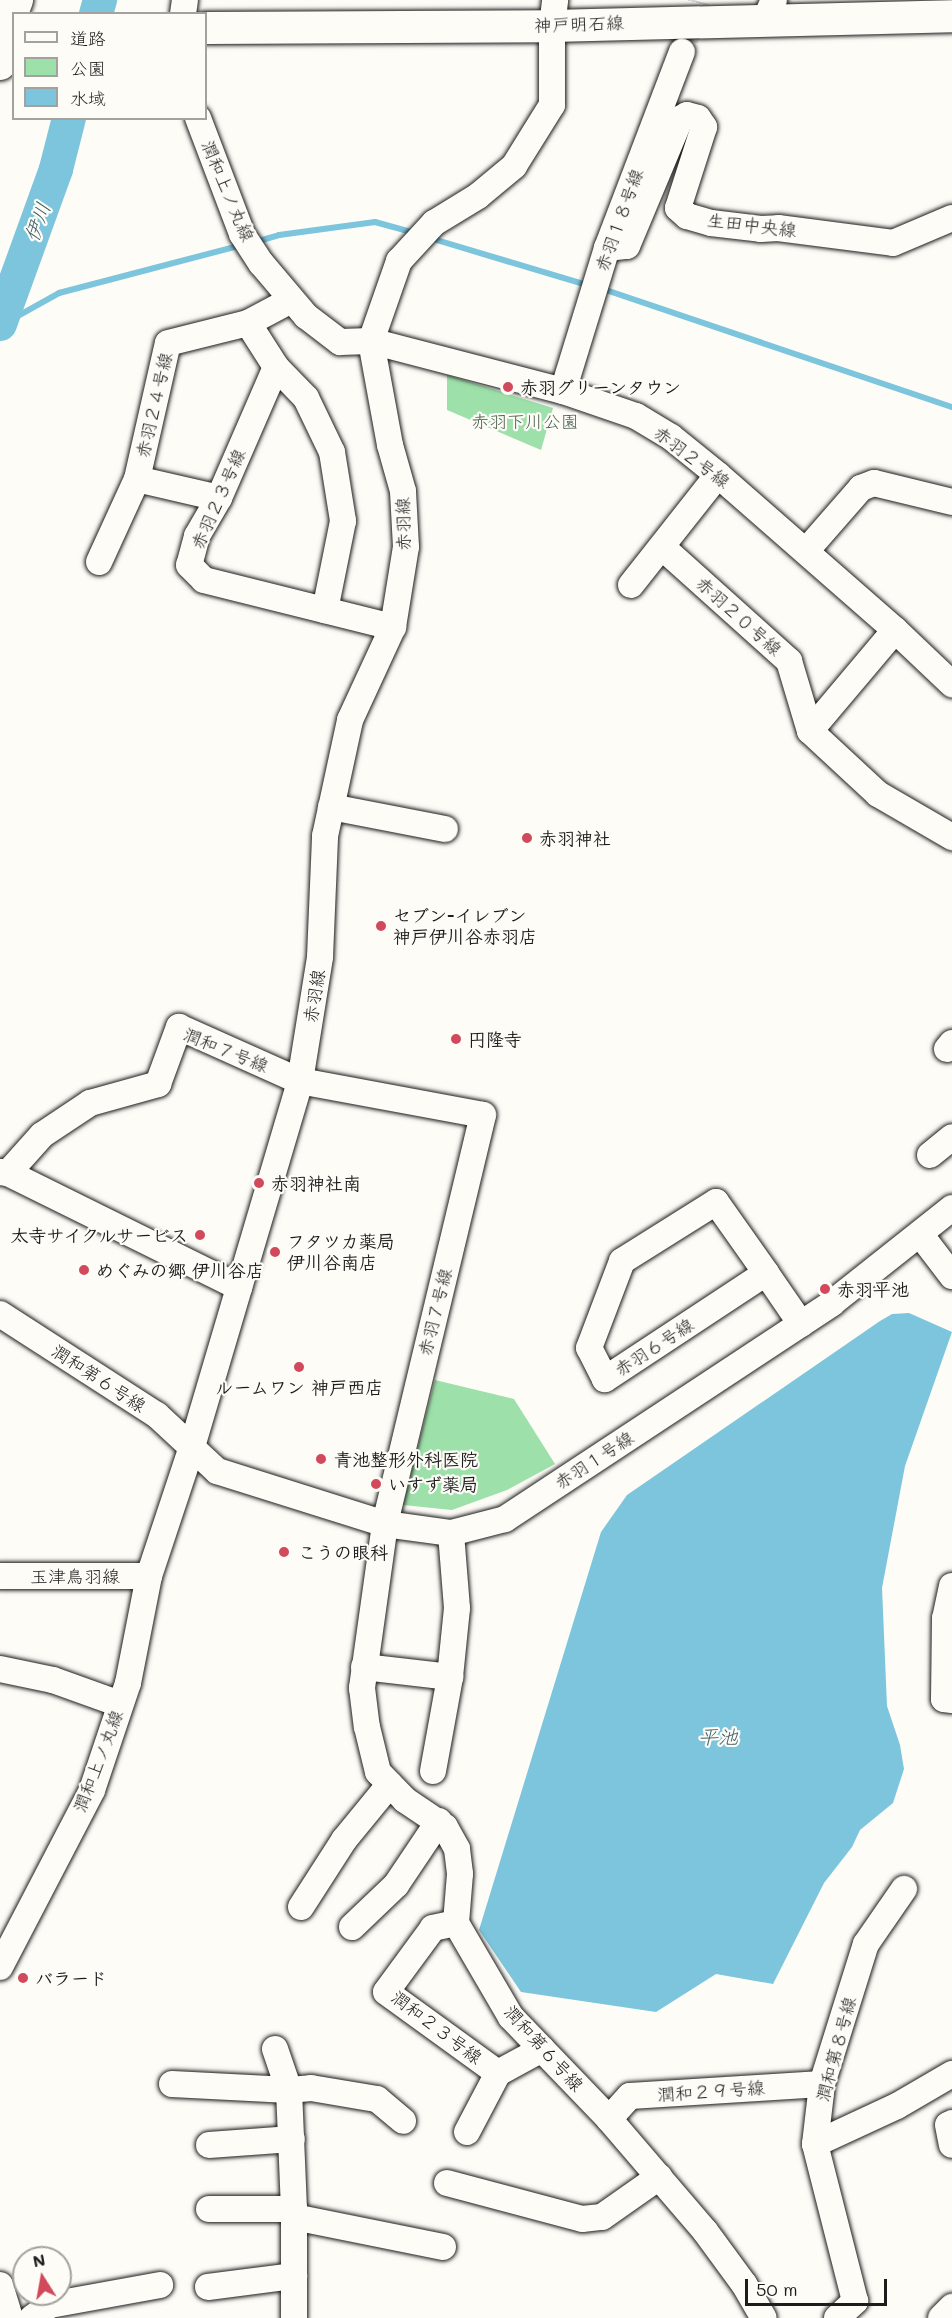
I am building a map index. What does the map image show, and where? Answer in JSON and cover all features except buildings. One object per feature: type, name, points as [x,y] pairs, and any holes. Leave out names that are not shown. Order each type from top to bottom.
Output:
[{"type":"main road","name":"神戸明石線","points":[[207,28],[554,13],[769,10],[952,16]]},
{"type":"main road","points":[[3,43],[12,15]]},
{"type":"street","name":"赤羽線","points":[[239,1287],[300,1081],[320,957],[325,836],[350,720],[393,627],[406,547],[403,491],[390,445],[371,340],[399,261],[421,235],[478,196],[514,166],[536,134],[552,105],[554,13]]},
{"type":"street","name":"赤羽１８号線","points":[[563,390],[607,248],[682,52]]},
{"type":"street","name":"生田中央線","points":[[607,248],[627,246],[680,119],[687,114],[698,118],[704,127],[678,208],[687,216],[711,223],[761,229],[778,228],[893,243],[952,218]]},
{"type":"street","name":"潤和上ノ丸線","points":[[199,120],[242,234],[261,263],[306,316],[340,342],[371,340]]},
{"type":"street","name":"赤羽２４号線","points":[[219,498],[137,479],[168,343],[248,323],[291,300]]},
{"type":"street","points":[[248,323],[276,367],[306,398],[332,452],[343,521],[325,610]]},
{"type":"street","name":"赤羽２号線","points":[[371,340],[563,390],[636,416],[671,437],[718,475],[895,630],[952,684]]},
{"type":"street","name":"赤羽２３号線","points":[[276,367],[219,498],[196,536],[189,565],[204,580],[393,627]]},
{"type":"street","points":[[631,585],[718,475]]},
{"type":"street","points":[[99,562],[137,479]]},
{"type":"street","points":[[806,551],[861,488],[873,483],[952,502]]},
{"type":"street","name":"赤羽２０号線","points":[[662,547],[789,661],[810,731]]},
{"type":"street","points":[[895,630],[810,731],[878,794],[952,837]]},
{"type":"street","points":[[331,807],[445,829]]},
{"type":"street","name":"潤和７号線","points":[[4,1173],[42,1135],[90,1103],[158,1084],[179,1027],[300,1081]]},
{"type":"street","name":"赤羽７号線","points":[[300,1081],[483,1115],[384,1524],[364,1667],[362,1694],[367,1728],[378,1772],[390,1784]]},
{"type":"street","points":[[930,1155],[952,1137]]},
{"type":"street","points":[[4,1173],[239,1287]]},
{"type":"street","name":"赤羽６号線","points":[[766,1273],[605,1379],[589,1348],[622,1261],[717,1202],[766,1273],[801,1324]]},
{"type":"street","name":"赤羽１号線","points":[[191,1450],[217,1471],[384,1524],[451,1533],[505,1519],[832,1303],[952,1208]]},
{"type":"street","points":[[920,1234],[952,1276]]},
{"type":"street","name":"潤和上ノ丸線","points":[[0,1967],[92,1790],[128,1683],[149,1576],[191,1450],[239,1287]]},
{"type":"street","name":"潤和第６号線","points":[[0,1314],[157,1415],[191,1450]]},
{"type":"street","points":[[433,1771],[450,1677],[456,1608],[451,1533]]},
{"type":"street","name":"玉津鳥羽線","points":[[0,1576],[149,1576]]},
{"type":"street","points":[[952,1586],[945,1618],[944,1699],[952,1700]]},
{"type":"street","points":[[364,1667],[450,1677]]},
{"type":"street","points":[[0,1669],[53,1680],[120,1704]]},
{"type":"street","points":[[302,1907],[344,1840],[390,1784],[405,1800],[439,1821],[458,1849],[460,1874],[456,1923]]},
{"type":"street","points":[[352,1927],[396,1885],[439,1821]]},
{"type":"street","name":"潤和第８号線","points":[[837,2318],[855,2301],[815,2144],[822,2084],[866,1944],[904,1889]]},
{"type":"street","name":"潤和第６号線","points":[[456,1923],[511,2017],[609,2119],[711,2240],[744,2284],[764,2318]]},
{"type":"street","name":"潤和２３号線","points":[[456,1923],[433,1928],[386,1992],[498,2073],[542,2049]]},
{"type":"street","points":[[275,2049],[289,2090],[294,2213],[294,2318]]},
{"type":"street","points":[[467,2132],[498,2073]]},
{"type":"street","points":[[815,2144],[897,2106],[952,2074]]},
{"type":"street","points":[[172,2084],[289,2090],[311,2088],[377,2098],[403,2121]]},
{"type":"street","name":"潤和２９号線","points":[[609,2119],[630,2096],[822,2084]]},
{"type":"street","points":[[952,2123],[948,2125],[952,2145]]},
{"type":"street","points":[[208,2145],[292,2139]]},
{"type":"street","points":[[447,2183],[582,2219],[602,2217],[658,2177]]},
{"type":"street","points":[[209,2209],[294,2213],[443,2247]]},
{"type":"street","points":[[208,2287],[294,2276]]},
{"type":"street","points":[[32,2318],[50,2305],[160,2285]]},
{"type":"street","points":[[0,2286],[10,2318]]},
{"type":"street","points":[[941,2318],[952,2307]]},
{"type":"green space","name":"赤羽下川公園","points":[[447,375],[553,408],[541,450],[447,410]]},
{"type":"green space","points":[[435,1380],[514,1399],[555,1464],[507,1490],[452,1510],[403,1505]]},
{"type":"water","name":"平池","points":[[909,1313],[952,1332],[905,1466],[882,1588],[887,1706],[900,1745],[904,1769],[893,1803],[860,1830],[852,1847],[824,1883],[773,1984],[716,1974],[656,2012],[521,1992],[479,1930],[601,1532],[627,1495],[880,1321],[892,1314]]},
{"type":"waterway","name":"伊川","points":[[97,12],[100,0]]},
{"type":"waterway","name":"伊川","points":[[0,324],[56,169],[68,120]]},
{"type":"waterway","points":[[255,242],[279,235],[375,222],[415,233]]},
{"type":"waterway","points":[[430,238],[590,286]]},
{"type":"waterway","points":[[0,326],[59,293],[242,245]]},
{"type":"waterway","points":[[600,288],[952,407]]},
{"type":"tunnel","points":[[685,40],[696,0]]},
{"type":"place","name":"赤羽グリーンタウン","points":[[508,387]]},
{"type":"place","name":"赤羽神社","points":[[527,838]]},
{"type":"place","name":"セブン-イレブン 神戸伊川谷赤羽店","points":[[381,926]]},
{"type":"place","name":"円隆寺","points":[[456,1039]]},
{"type":"place","name":"赤羽神社南","points":[[259,1183]]},
{"type":"place","name":"太寺サイクルサービス","points":[[200,1235]]},
{"type":"place","name":"フタツカ薬局 伊川谷南店","points":[[275,1252]]},
{"type":"place","name":"めぐみの郷 伊川谷店","points":[[84,1270]]},
{"type":"place","name":"赤羽平池","points":[[825,1289]]},
{"type":"place","name":"ルームワン 神戸西店","points":[[299,1367]]},
{"type":"place","name":"青池整形外科医院","points":[[321,1459]]},
{"type":"place","name":"いすず薬局","points":[[376,1484]]},
{"type":"place","name":"こうの眼科","points":[[284,1552]]},
{"type":"place","name":"バラード","points":[[23,1978]]}]
